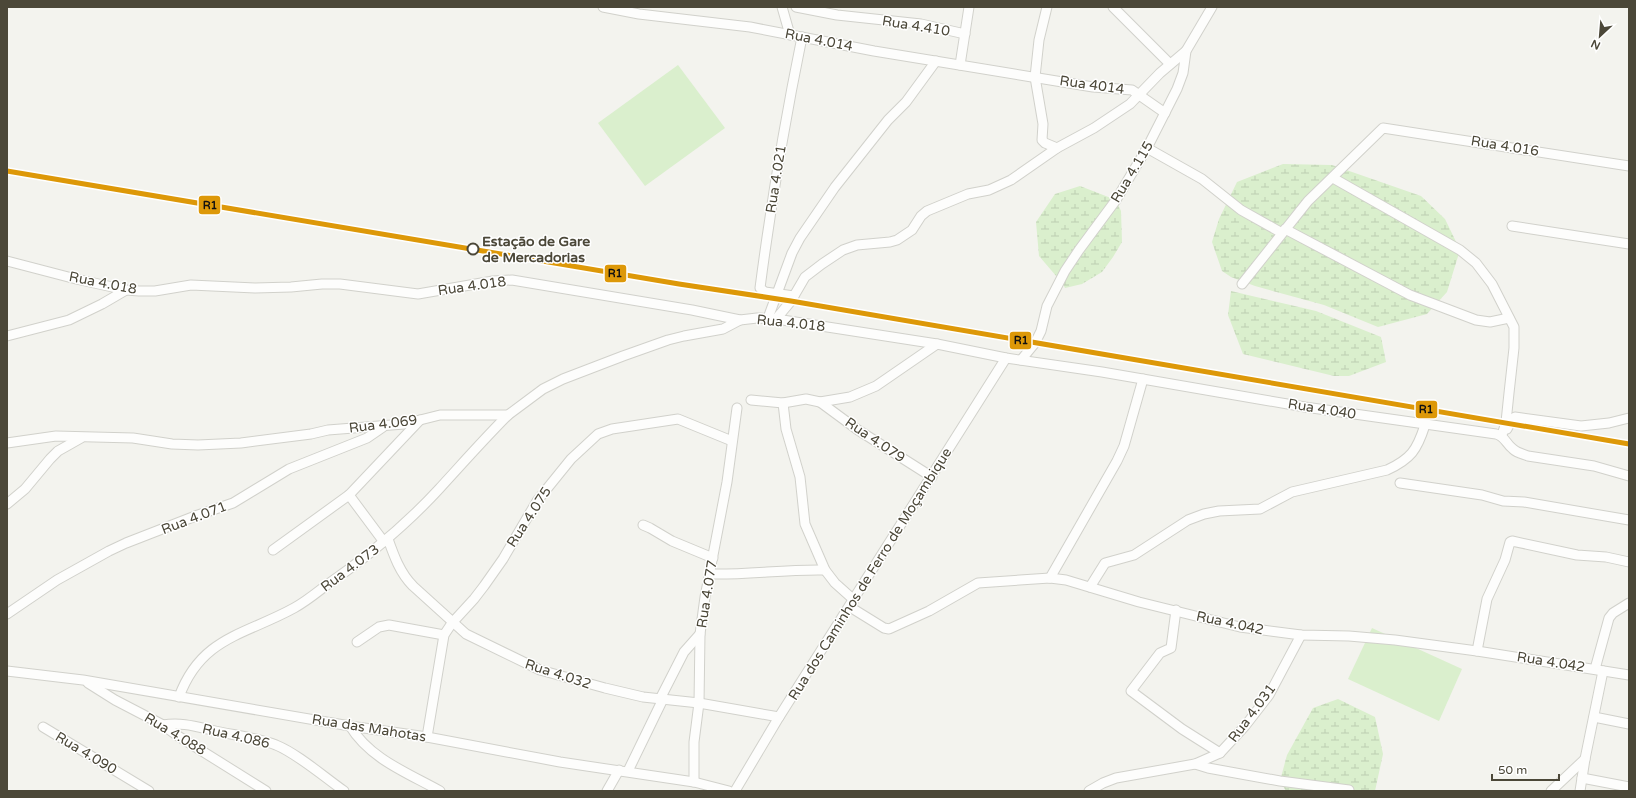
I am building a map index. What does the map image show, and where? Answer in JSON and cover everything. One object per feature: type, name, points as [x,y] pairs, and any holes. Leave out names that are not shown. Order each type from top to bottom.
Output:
[{"type":"street","name":"Rua 4.014","points":[[603,7],[639,14],[743,26],[936,61],[1035,77]]},
{"type":"street","points":[[782,7],[790,35]]},
{"type":"street","name":"Rua 4.410","points":[[796,7],[837,14],[921,24],[965,34]]},
{"type":"street","points":[[960,65],[969,7]]},
{"type":"street","points":[[1047,7],[1039,40],[1035,77],[1043,124],[1042,140],[1057,148]]},
{"type":"street","points":[[1113,7],[1170,64]]},
{"type":"street","name":"Rua 4.115","points":[[1021,360],[1041,331],[1047,306],[1066,271],[1079,250],[1116,200],[1147,148],[1177,89],[1183,73],[1186,51],[1212,7]]},
{"type":"street","name":"Rua 4.021","points":[[794,296],[765,292],[760,288],[766,239],[785,122],[802,37]]},
{"type":"street","points":[[772,319],[794,296],[809,273],[843,250],[857,245],[897,240],[912,230],[927,210],[968,194],[989,190],[1011,180],[1057,148],[1094,128],[1130,104],[1170,64],[1186,51]]},
{"type":"street","points":[[772,319],[777,294],[792,253],[800,238],[823,204],[888,120],[906,102],[936,61]]},
{"type":"street","name":"Rua 4014","points":[[1035,77],[1093,87],[1132,90],[1165,113]]},
{"type":"street","name":"Rua 4.016","points":[[1333,178],[1381,130],[1386,128],[1629,166]]},
{"type":"street","points":[[1147,148],[1202,179],[1241,210],[1410,295],[1476,320],[1490,322],[1509,318]]},
{"type":"street","points":[[1242,284],[1308,201],[1333,178],[1468,256],[1476,263],[1492,284],[1514,328],[1514,348],[1506,422],[1502,435]]},
{"type":"street","points":[[1512,226],[1629,244]]},
{"type":"street","name":"Rua 4.018","points":[[7,261],[126,290],[155,291],[191,285],[255,288],[340,284],[418,294],[493,281],[512,280],[692,310],[740,320],[757,318],[772,319],[937,344],[1006,358]]},
{"type":"street","points":[[7,336],[69,320],[102,304],[126,290]]},
{"type":"street","points":[[508,415],[543,389],[563,379],[668,340],[723,329],[740,320]]},
{"type":"street","points":[[751,400],[783,403],[806,399],[820,402],[838,400],[861,393],[876,386],[937,344]]},
{"type":"street","name":"Rua 4.040","points":[[1006,358],[1060,365],[1425,425],[1502,435]]},
{"type":"street","name":"Rua dos Caminhos de Ferro de Moçambique","points":[[735,791],[779,717],[1006,358]]},
{"type":"street","points":[[1050,578],[1117,461],[1124,446],[1143,379]]},
{"type":"street","name":"Rua 4.079","points":[[820,402],[878,443],[932,477]]},
{"type":"street","points":[[783,403],[786,429],[800,477],[805,524],[825,570],[852,603]]},
{"type":"street","name":"Rua 4.077","points":[[694,782],[694,742],[699,703],[700,634],[705,597],[727,482],[737,408]]},
{"type":"street","name":"Rua 4.069","points":[[7,443],[56,436],[81,438],[133,438],[172,444],[198,445],[241,443],[311,434],[328,430],[383,427],[404,424],[440,415],[508,415]]},
{"type":"street","name":"Rua 4.073","points":[[179,697],[185,681],[192,670],[210,650],[227,639],[276,618],[296,607],[341,576],[386,540],[438,490],[508,415]]},
{"type":"street","points":[[1502,435],[1506,432],[1512,418],[1515,417],[1581,426],[1610,423],[1629,418]]},
{"type":"street","name":"Rua 4.075","points":[[427,737],[444,635],[452,623],[474,599],[488,580],[515,539],[537,501],[571,459],[598,434],[612,429],[678,418],[732,441]]},
{"type":"street","points":[[273,550],[349,495],[420,420]]},
{"type":"street","points":[[1090,588],[1105,563],[1134,555],[1188,520],[1204,514],[1224,510],[1260,509],[1292,492],[1387,470],[1401,464],[1408,459],[1416,448],[1425,425]]},
{"type":"street","name":"Rua 4.071","points":[[7,614],[57,580],[109,551],[198,515],[233,503],[289,469],[367,438],[383,427]]},
{"type":"street","points":[[1502,435],[1512,449],[1518,453],[1528,456],[1594,466],[1629,476]]},
{"type":"street","points":[[7,504],[25,489],[58,451],[81,438]]},
{"type":"street","points":[[1400,483],[1482,495],[1503,501],[1524,502],[1629,520]]},
{"type":"street","name":"Rua 4.032","points":[[349,495],[386,540],[406,579],[452,623],[466,634],[540,670],[604,688],[644,697],[699,703],[779,717]]},
{"type":"street","points":[[643,525],[672,541],[713,558]]},
{"type":"street","points":[[1478,651],[1487,599],[1505,560],[1510,542],[1512,541],[1578,555],[1606,557],[1629,562]]},
{"type":"street","points":[[710,574],[725,575],[785,570],[825,570]]},
{"type":"street","name":"Rua 4.042","points":[[852,603],[884,628],[889,629],[929,611],[978,583],[1050,578],[1066,580],[1139,602],[1240,627],[1301,635],[1349,636],[1478,651],[1629,675]]},
{"type":"street","points":[[1580,791],[1594,717],[1599,670],[1609,618],[1613,613],[1629,603]]},
{"type":"street","points":[[1176,610],[1171,648],[1160,653],[1131,691],[1182,729],[1220,753]]},
{"type":"street","points":[[357,642],[379,627],[389,625],[444,635]]},
{"type":"street","points":[[628,771],[684,652],[700,634]]},
{"type":"street","name":"Rua 4.031","points":[[1089,791],[1116,778],[1195,764],[1220,753],[1245,726],[1268,695],[1301,635]]},
{"type":"street","name":"Rua das Mahotas","points":[[7,670],[83,680],[350,726],[427,737],[560,762],[694,782],[729,791]]},
{"type":"street","name":"Rua 4.088","points":[[83,680],[115,700],[163,725],[266,791]]},
{"type":"street","points":[[1594,717],[1629,724]]},
{"type":"street","name":"Rua 4.086","points":[[163,725],[178,723],[240,734],[277,746],[344,791]]},
{"type":"street","points":[[350,726],[363,744],[376,756],[440,791]]},
{"type":"street","name":"Rua 4.090","points":[[43,727],[149,791]]},
{"type":"street","points":[[1551,791],[1585,759]]},
{"type":"street","points":[[1195,764],[1286,787],[1349,790]]},
{"type":"street","points":[[607,791],[618,770]]},
{"type":"street","points":[[1582,778],[1629,787]]},
{"type":"green space","points":[[678,65],[725,128],[645,186],[598,123]]},
{"type":"green space","points":[[1283,164],[1332,165],[1421,196],[1445,219],[1460,250],[1447,292],[1427,314],[1378,327],[1324,305],[1255,286],[1231,277],[1222,271],[1212,242],[1219,219],[1237,182]]},
{"type":"green space","points":[[1080,186],[1116,200],[1121,211],[1122,242],[1102,272],[1082,284],[1065,288],[1039,256],[1036,222],[1055,194]]},
{"type":"green space","points":[[1231,291],[1316,311],[1381,337],[1386,362],[1349,376],[1334,376],[1243,354],[1228,315]]},
{"type":"green space","points":[[1372,628],[1462,669],[1439,721],[1348,679]]},
{"type":"green space","points":[[1338,699],[1375,717],[1383,754],[1375,791],[1286,791],[1280,781],[1287,755],[1313,708]]},
{"type":"transit line","name":"R1","points":[[7,171],[679,284],[791,301],[1629,444]]},
{"type":"place","name":"Estação de Gare de Mercadorias","points":[[473,249]]}]
